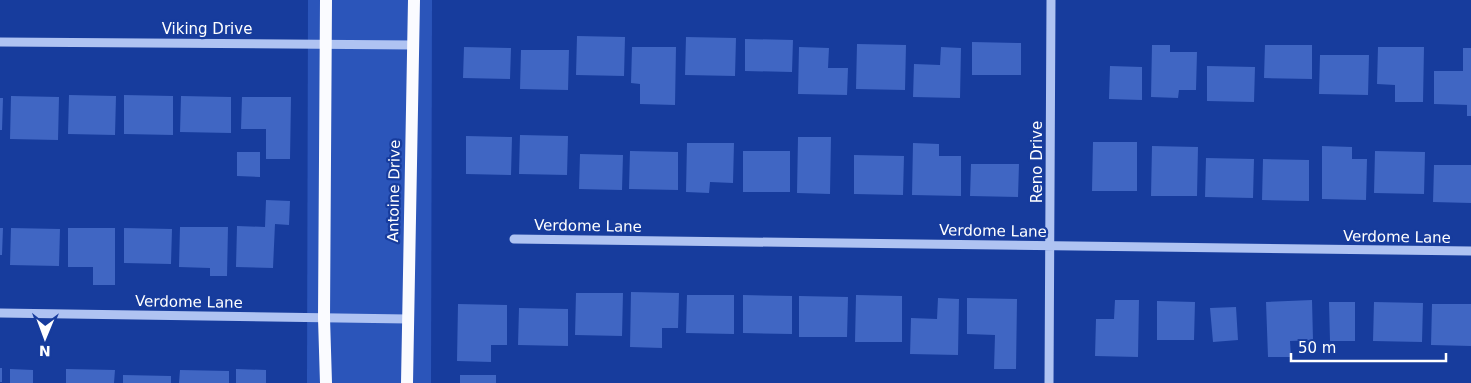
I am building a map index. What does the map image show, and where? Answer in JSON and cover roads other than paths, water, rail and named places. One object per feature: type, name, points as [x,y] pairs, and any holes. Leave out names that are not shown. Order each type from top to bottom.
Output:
[{"type":"main road","points":[[326,0],[324,318],[326,383]]},
{"type":"main road","name":"Antoine Drive","points":[[407,383],[414,0]]},
{"type":"street","name":"Reno Drive","points":[[1049,383],[1051,0]]},
{"type":"street","name":"Viking Drive","points":[[0,42],[413,44]]},
{"type":"street","name":"Verdome Lane","points":[[514,238],[1471,252]]},
{"type":"street","name":"Verdome Lane","points":[[0,313],[408,319]]}]
